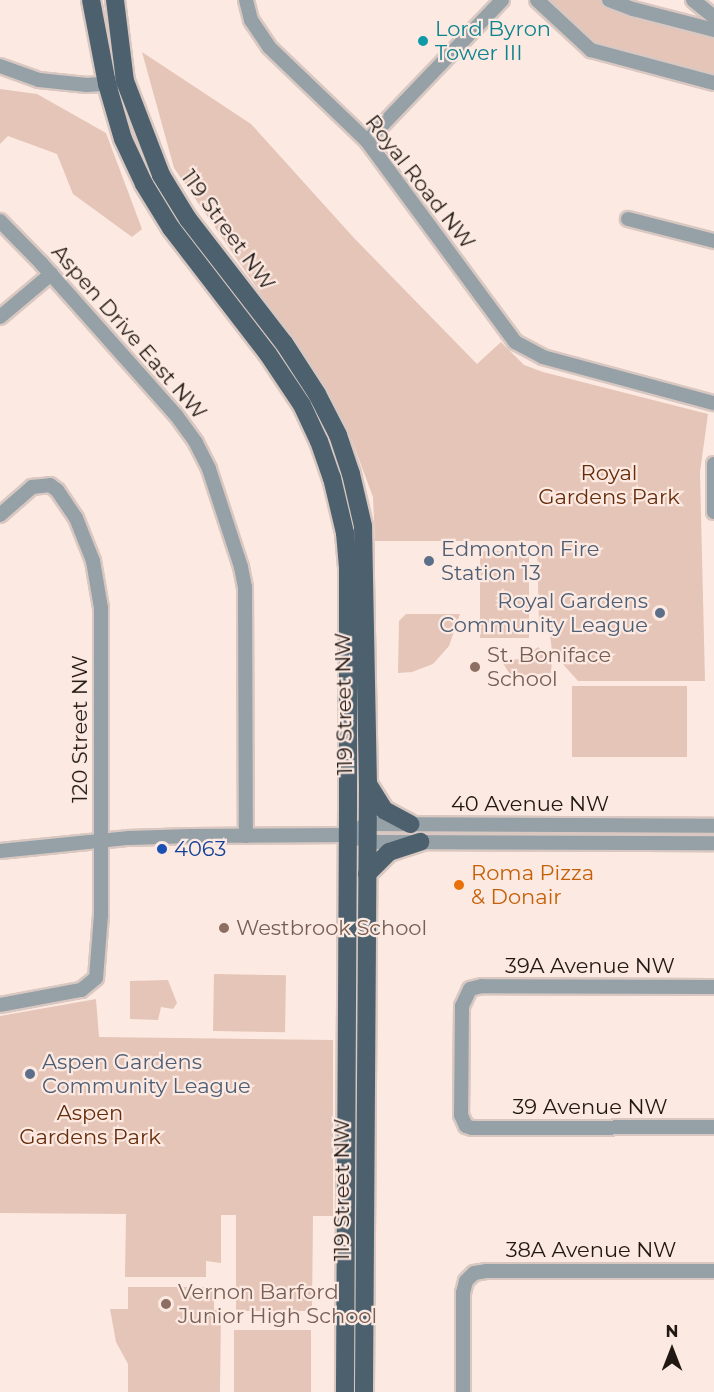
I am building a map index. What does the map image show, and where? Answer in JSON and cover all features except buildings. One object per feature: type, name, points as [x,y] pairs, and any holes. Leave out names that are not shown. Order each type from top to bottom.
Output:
[{"type":"main road","name":"119 Street NW","points":[[91,0],[116,82],[161,175],[188,219],[284,344],[317,394],[338,435],[351,474],[363,526],[368,784],[364,1392]]},
{"type":"main road","name":"119 Street NW","points":[[115,0],[116,82],[123,140],[144,184],[171,228],[268,354],[302,405],[333,478],[345,533],[348,568],[345,1392]]},
{"type":"main road","points":[[368,784],[384,810],[411,824]]},
{"type":"main road","points":[[367,874],[389,852],[420,842]]},
{"type":"street","name":"Royal Road NW","points":[[246,0],[251,20],[269,47],[368,141],[515,342],[543,357],[714,403]]},
{"type":"street","points":[[368,141],[502,0]]},
{"type":"street","points":[[537,0],[591,50],[714,83]]},
{"type":"street","points":[[609,0],[633,9],[714,30]]},
{"type":"street","points":[[693,0],[714,17]]},
{"type":"street","points":[[0,66],[39,80],[87,85],[116,82]]},
{"type":"street","points":[[628,219],[714,242]]},
{"type":"street","name":"Aspen Drive East NW","points":[[0,221],[51,274],[176,415],[196,443],[209,469],[238,556],[245,587],[246,836]]},
{"type":"street","points":[[0,317],[51,274]]},
{"type":"street","points":[[714,464],[714,512]]},
{"type":"street","name":"120 Street NW","points":[[0,515],[27,490],[39,484],[54,488],[76,518],[91,554],[98,580],[101,608],[101,915],[96,978],[81,990],[0,1005]]},
{"type":"street","name":"40 Avenue NW","points":[[0,851],[100,841],[348,835],[411,824],[714,826]]},
{"type":"street","name":"40 Avenue NW","points":[[366,833],[420,842],[714,843]]},
{"type":"street","name":"39A Avenue NW","points":[[466,1126],[461,1115],[462,1006],[467,992],[482,986],[714,987]]},
{"type":"street","name":"39 Avenue NW","points":[[466,1126],[714,1127]]},
{"type":"street","name":"38A Avenue NW","points":[[463,1392],[463,1293],[470,1276],[486,1271],[714,1271]]},
{"type":"green space","points":[[550,0],[600,0],[614,8],[714,36],[714,75],[596,44]]},
{"type":"green space","name":"Royal Gardens Park","points":[[142,52],[251,124],[354,238],[477,364],[501,342],[524,365],[543,372],[708,414],[700,472],[705,681],[578,681],[552,652],[549,626],[539,624],[537,541],[375,541],[373,497],[351,438],[330,394],[174,168]]},
{"type":"green space","points":[[0,89],[37,94],[106,133],[142,229],[132,237],[73,194],[57,154],[8,136],[0,144]]},
{"type":"green space","points":[[480,551],[529,551],[529,638],[480,638]]},
{"type":"green space","points":[[406,614],[460,614],[449,646],[433,664],[412,672],[398,673],[399,621]]},
{"type":"green space","points":[[538,647],[552,660],[551,673],[511,676],[501,660],[523,659]]},
{"type":"green space","points":[[572,686],[687,686],[687,757],[572,757]]},
{"type":"green space","points":[[214,974],[286,975],[285,1032],[213,1031]]},
{"type":"green space","points":[[168,980],[177,1003],[173,1009],[161,1007],[158,1020],[130,1019],[130,981]]},
{"type":"green space","name":"Aspen Gardens Park","points":[[96,999],[99,1037],[333,1040],[333,1216],[313,1216],[312,1311],[236,1311],[236,1215],[221,1215],[221,1263],[206,1261],[206,1277],[125,1277],[126,1214],[0,1213],[0,1016]]},
{"type":"green space","points":[[128,1287],[214,1287],[214,1310],[221,1310],[220,1392],[128,1392],[128,1364],[116,1342],[110,1309],[128,1309]]},
{"type":"green space","points":[[234,1330],[311,1330],[311,1392],[234,1392]]},
{"type":"place","name":"Lord Byron Tower III","points":[[423,41]]},
{"type":"place","name":"Edmonton Fire Station 13","points":[[429,561]]},
{"type":"place","name":"Royal Gardens Community League","points":[[660,613]]},
{"type":"place","name":"St. Boniface School","points":[[475,667]]},
{"type":"place","name":"4063","points":[[162,849]]},
{"type":"place","name":"Roma Pizza & Donair","points":[[459,885]]},
{"type":"place","name":"Westbrook School","points":[[224,928]]},
{"type":"place","name":"Aspen Gardens Community League","points":[[30,1074]]},
{"type":"place","name":"Vernon Barford Junior High School","points":[[166,1304]]}]
